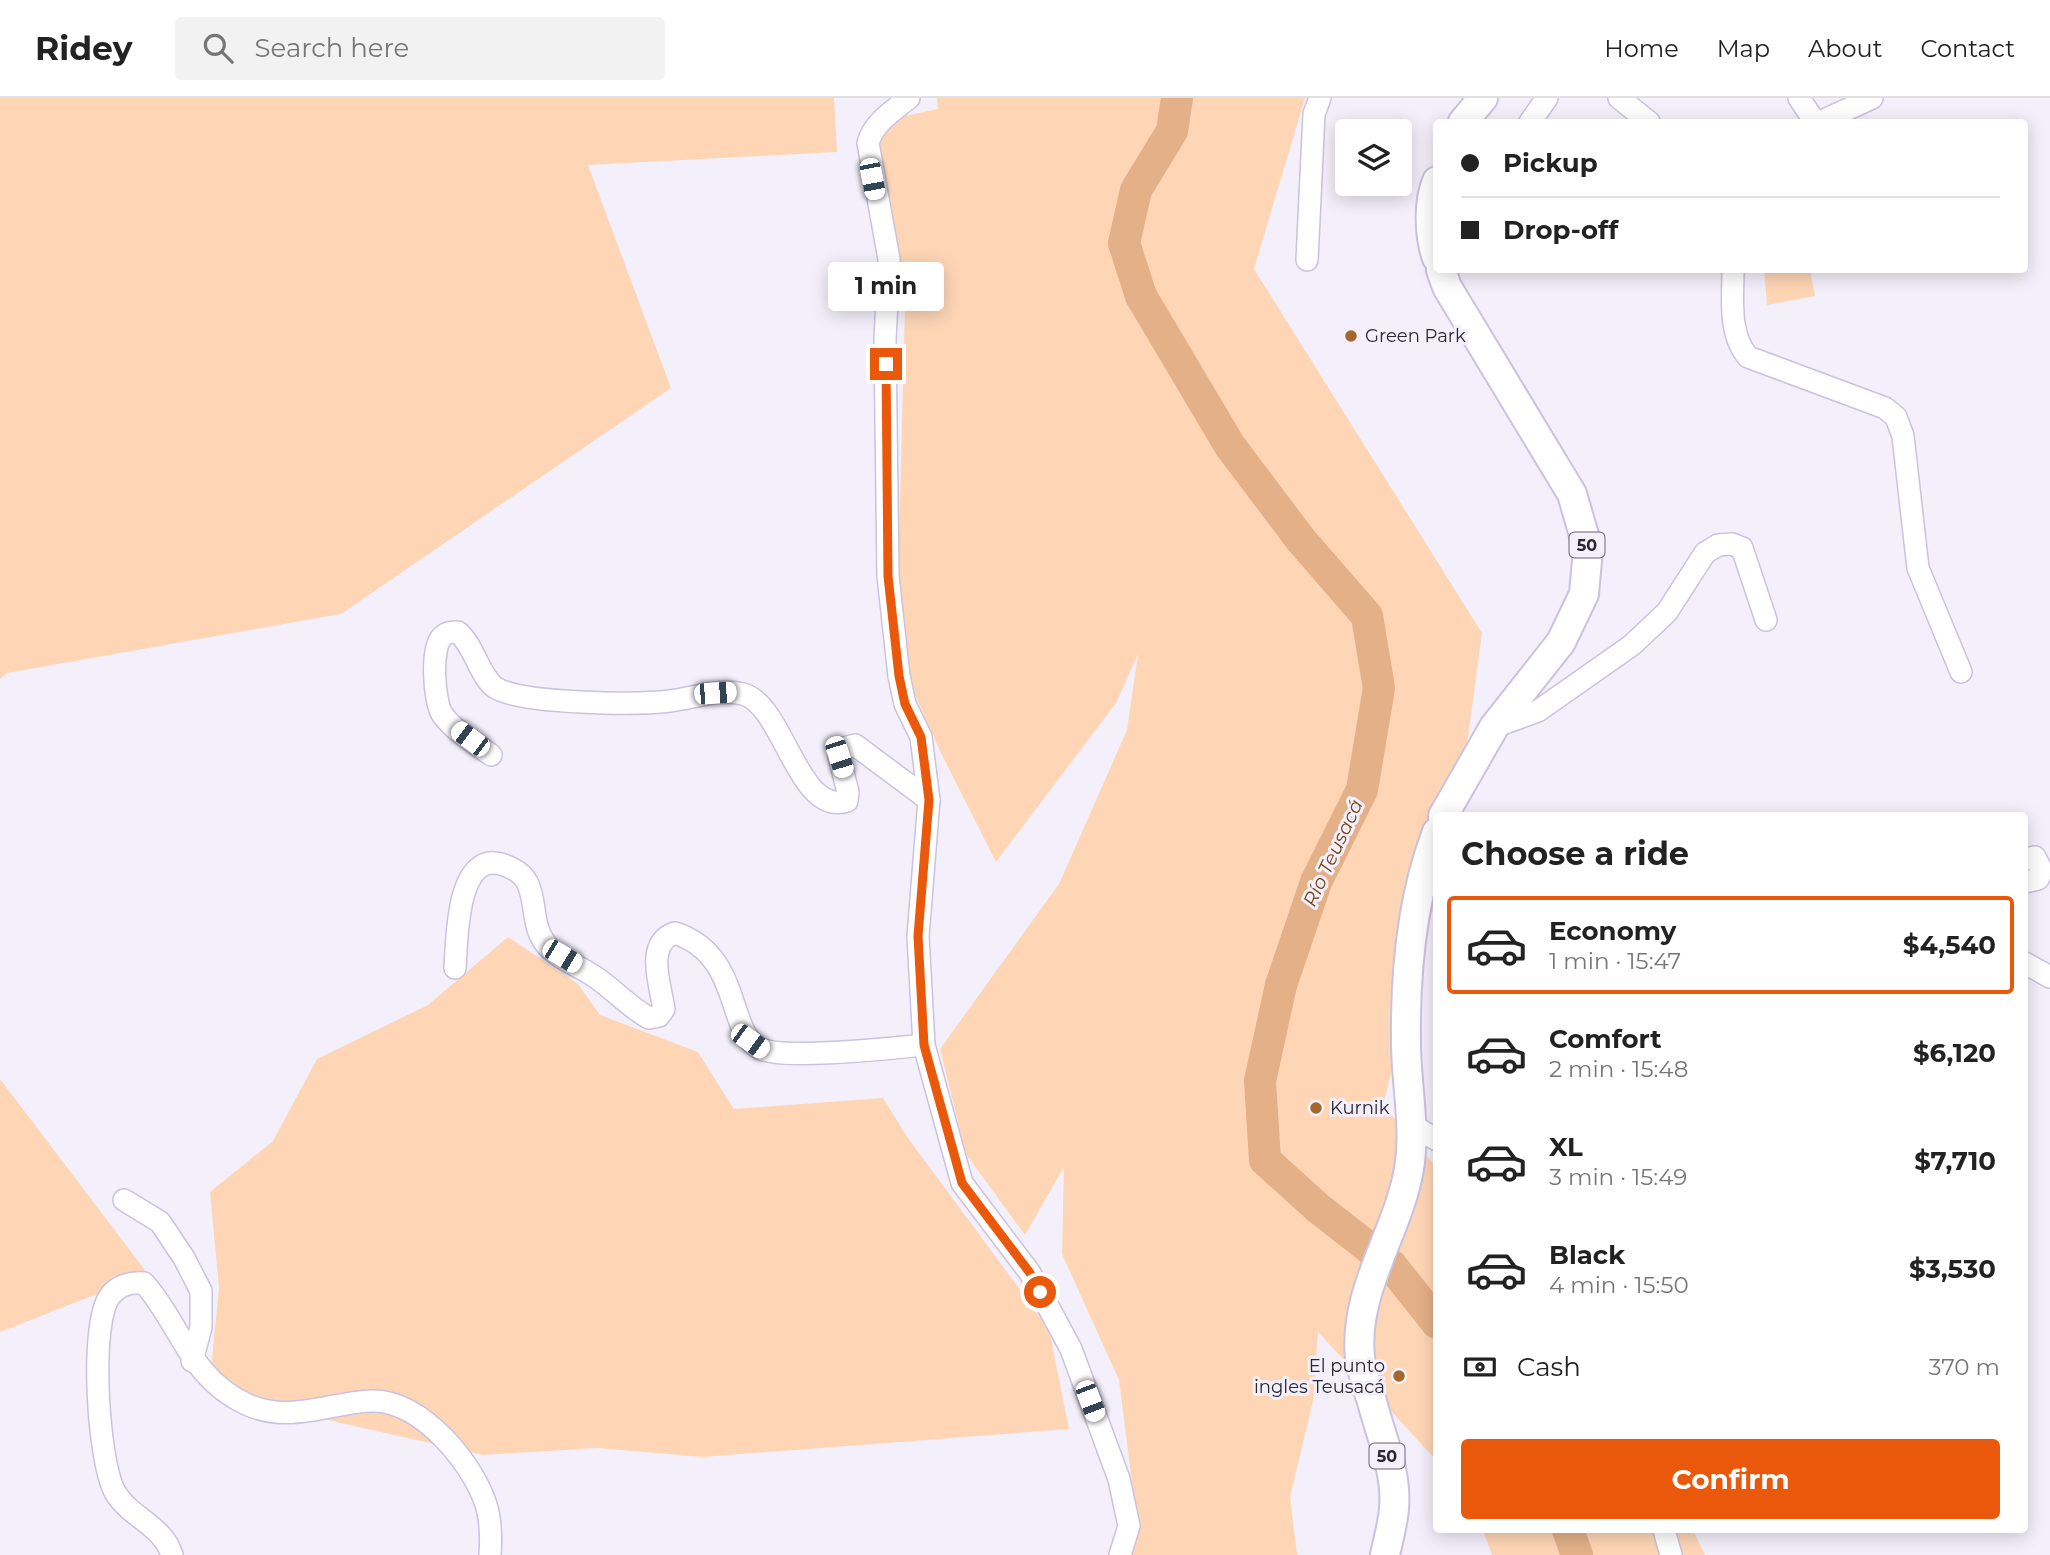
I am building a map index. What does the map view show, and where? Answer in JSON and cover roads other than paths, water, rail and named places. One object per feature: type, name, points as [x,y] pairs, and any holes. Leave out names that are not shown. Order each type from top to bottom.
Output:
[{"type":"main road","points":[[1433,189],[1433,224]]},
{"type":"main road","name":"50","points":[[1442,273],[1447,287],[1572,494],[1588,549],[1584,594],[1561,642],[1493,727],[1445,812]]},
{"type":"main road","name":"50","points":[[1385,1555],[1394,1507],[1392,1474],[1360,1359],[1361,1323],[1374,1265],[1395,1215],[1409,1170],[1412,1125],[1406,1042],[1410,951],[1422,879],[1433,845]]},
{"type":"street","points":[[909,98],[871,132],[868,157],[889,260],[885,340],[888,576],[899,676],[905,704],[921,737],[929,800],[918,936],[924,1045],[962,1183],[1030,1273],[1071,1349],[1119,1479],[1129,1526],[1120,1555]]},
{"type":"street","points":[[1307,260],[1314,114],[1320,98]]},
{"type":"street","points":[[1533,119],[1546,98]]},
{"type":"street","points":[[1619,98],[1645,119]]},
{"type":"street","points":[[1799,98],[1816,119]]},
{"type":"street","points":[[1825,119],[1872,98]]},
{"type":"street","points":[[1733,273],[1735,331],[1738,346],[1748,357],[1885,408],[1896,417],[1903,436],[1918,568],[1961,672]]},
{"type":"street","points":[[1493,727],[1538,711],[1632,645],[1667,612],[1705,553],[1718,545],[1731,544],[1742,548],[1766,621]]},
{"type":"street","points":[[491,755],[449,724],[440,710],[435,682],[436,646],[441,637],[449,632],[458,632],[466,639],[486,677],[494,687],[506,693],[537,698],[609,702],[667,701],[734,692],[748,695],[759,705],[801,772],[824,801],[836,805],[847,801],[848,792],[839,757],[844,748],[855,745],[929,800]]},
{"type":"street","points":[[2028,858],[2035,857],[2042,871],[2038,879],[2028,881]]},
{"type":"street","points":[[455,968],[465,883],[480,867],[498,863],[516,870],[528,883],[537,932],[547,946],[603,982],[628,1006],[649,1018],[659,1016],[664,1009],[657,946],[664,937],[676,933],[708,950],[726,980],[750,1041],[762,1050],[847,1051],[924,1045]]},
{"type":"street","points":[[2028,965],[2050,977]]},
{"type":"street","points":[[1412,1125],[1433,1138]]},
{"type":"street","points":[[124,1200],[160,1222],[184,1258],[201,1291],[201,1328],[192,1361]]},
{"type":"street","points":[[172,1555],[168,1542],[144,1518],[123,1504],[114,1490],[109,1474],[96,1384],[104,1311],[108,1298],[132,1282],[144,1283],[165,1310],[192,1361],[210,1379],[245,1403],[273,1412],[301,1414],[373,1401],[401,1405],[440,1435],[470,1469],[488,1511],[490,1555]]},
{"type":"street","points":[[1665,1533],[1671,1555]]},
{"type":"waterway","name":"Río Teusacá","points":[[1177,98],[1172,131],[1136,190],[1124,243],[1141,296],[1230,446],[1301,540],[1367,616],[1379,688],[1362,790],[1316,882],[1281,985],[1260,1081],[1265,1160],[1318,1208],[1391,1265],[1433,1318]]},
{"type":"waterway","name":"Río Teusacá","points":[[1569,1533],[1577,1555]]},
{"type":"place","name":"Green Park","points":[[1351,336]]},
{"type":"place","name":"Kurnik","points":[[1316,1108]]},
{"type":"place","name":"El punto ingles Teusacá","points":[[1399,1376]]}]
